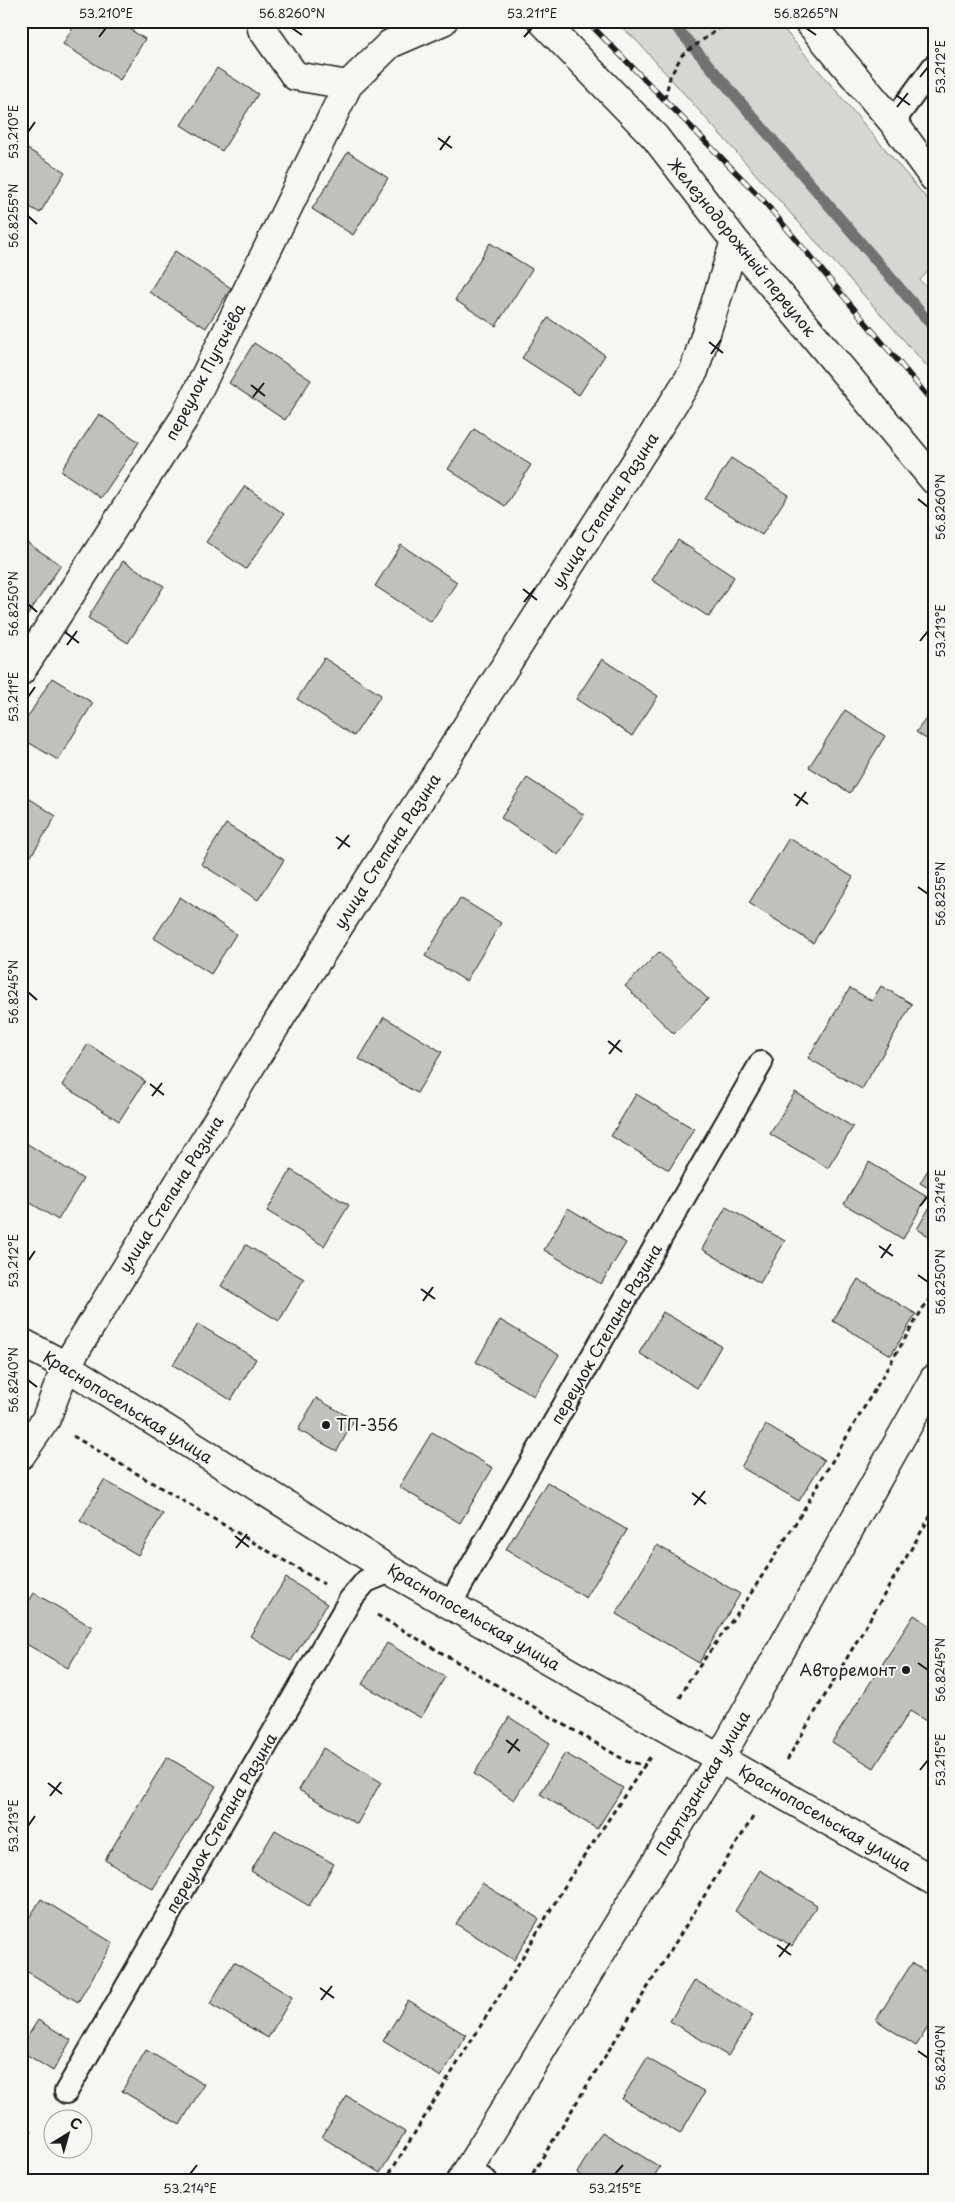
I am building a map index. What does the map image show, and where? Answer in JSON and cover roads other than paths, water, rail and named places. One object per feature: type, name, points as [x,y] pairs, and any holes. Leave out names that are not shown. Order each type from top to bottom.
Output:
[{"type":"street","points":[[261,21],[262,29],[295,76],[348,85],[390,44],[443,21]]},
{"type":"street","name":"Железнодорожный переулок","points":[[542,21],[655,138],[735,240],[934,480]]},
{"type":"street","points":[[808,21],[893,122],[934,178]]},
{"type":"street","name":"переулок Пугачёва","points":[[21,671],[185,417],[348,85]]},
{"type":"street","name":"улица Степана Разина","points":[[21,1455],[46,1419],[66,1366],[289,1004],[694,371],[735,240]]},
{"type":"street","name":"Краснопосельская улица","points":[[21,1342],[66,1366],[391,1571],[934,1881]]},
{"type":"street","name":"Партизанская улица","points":[[471,2177],[720,1758],[934,1379]]},
{"type":"lane","points":[[893,122],[934,66]]},
{"type":"lane","name":"переулок Степана Разина","points":[[450,1604],[761,1063]]},
{"type":"lane","name":"переулок Степана Разина","points":[[66,2092],[350,1600],[366,1581],[391,1571]]},
{"type":"waterway","points":[[671,21],[934,328]]},
{"type":"railway","points":[[587,21],[762,199],[934,404]]},
{"type":"place","name":"ТП-356","points":[[326,1425]]},
{"type":"place","name":"Авторемонт","points":[[906,1670]]}]
